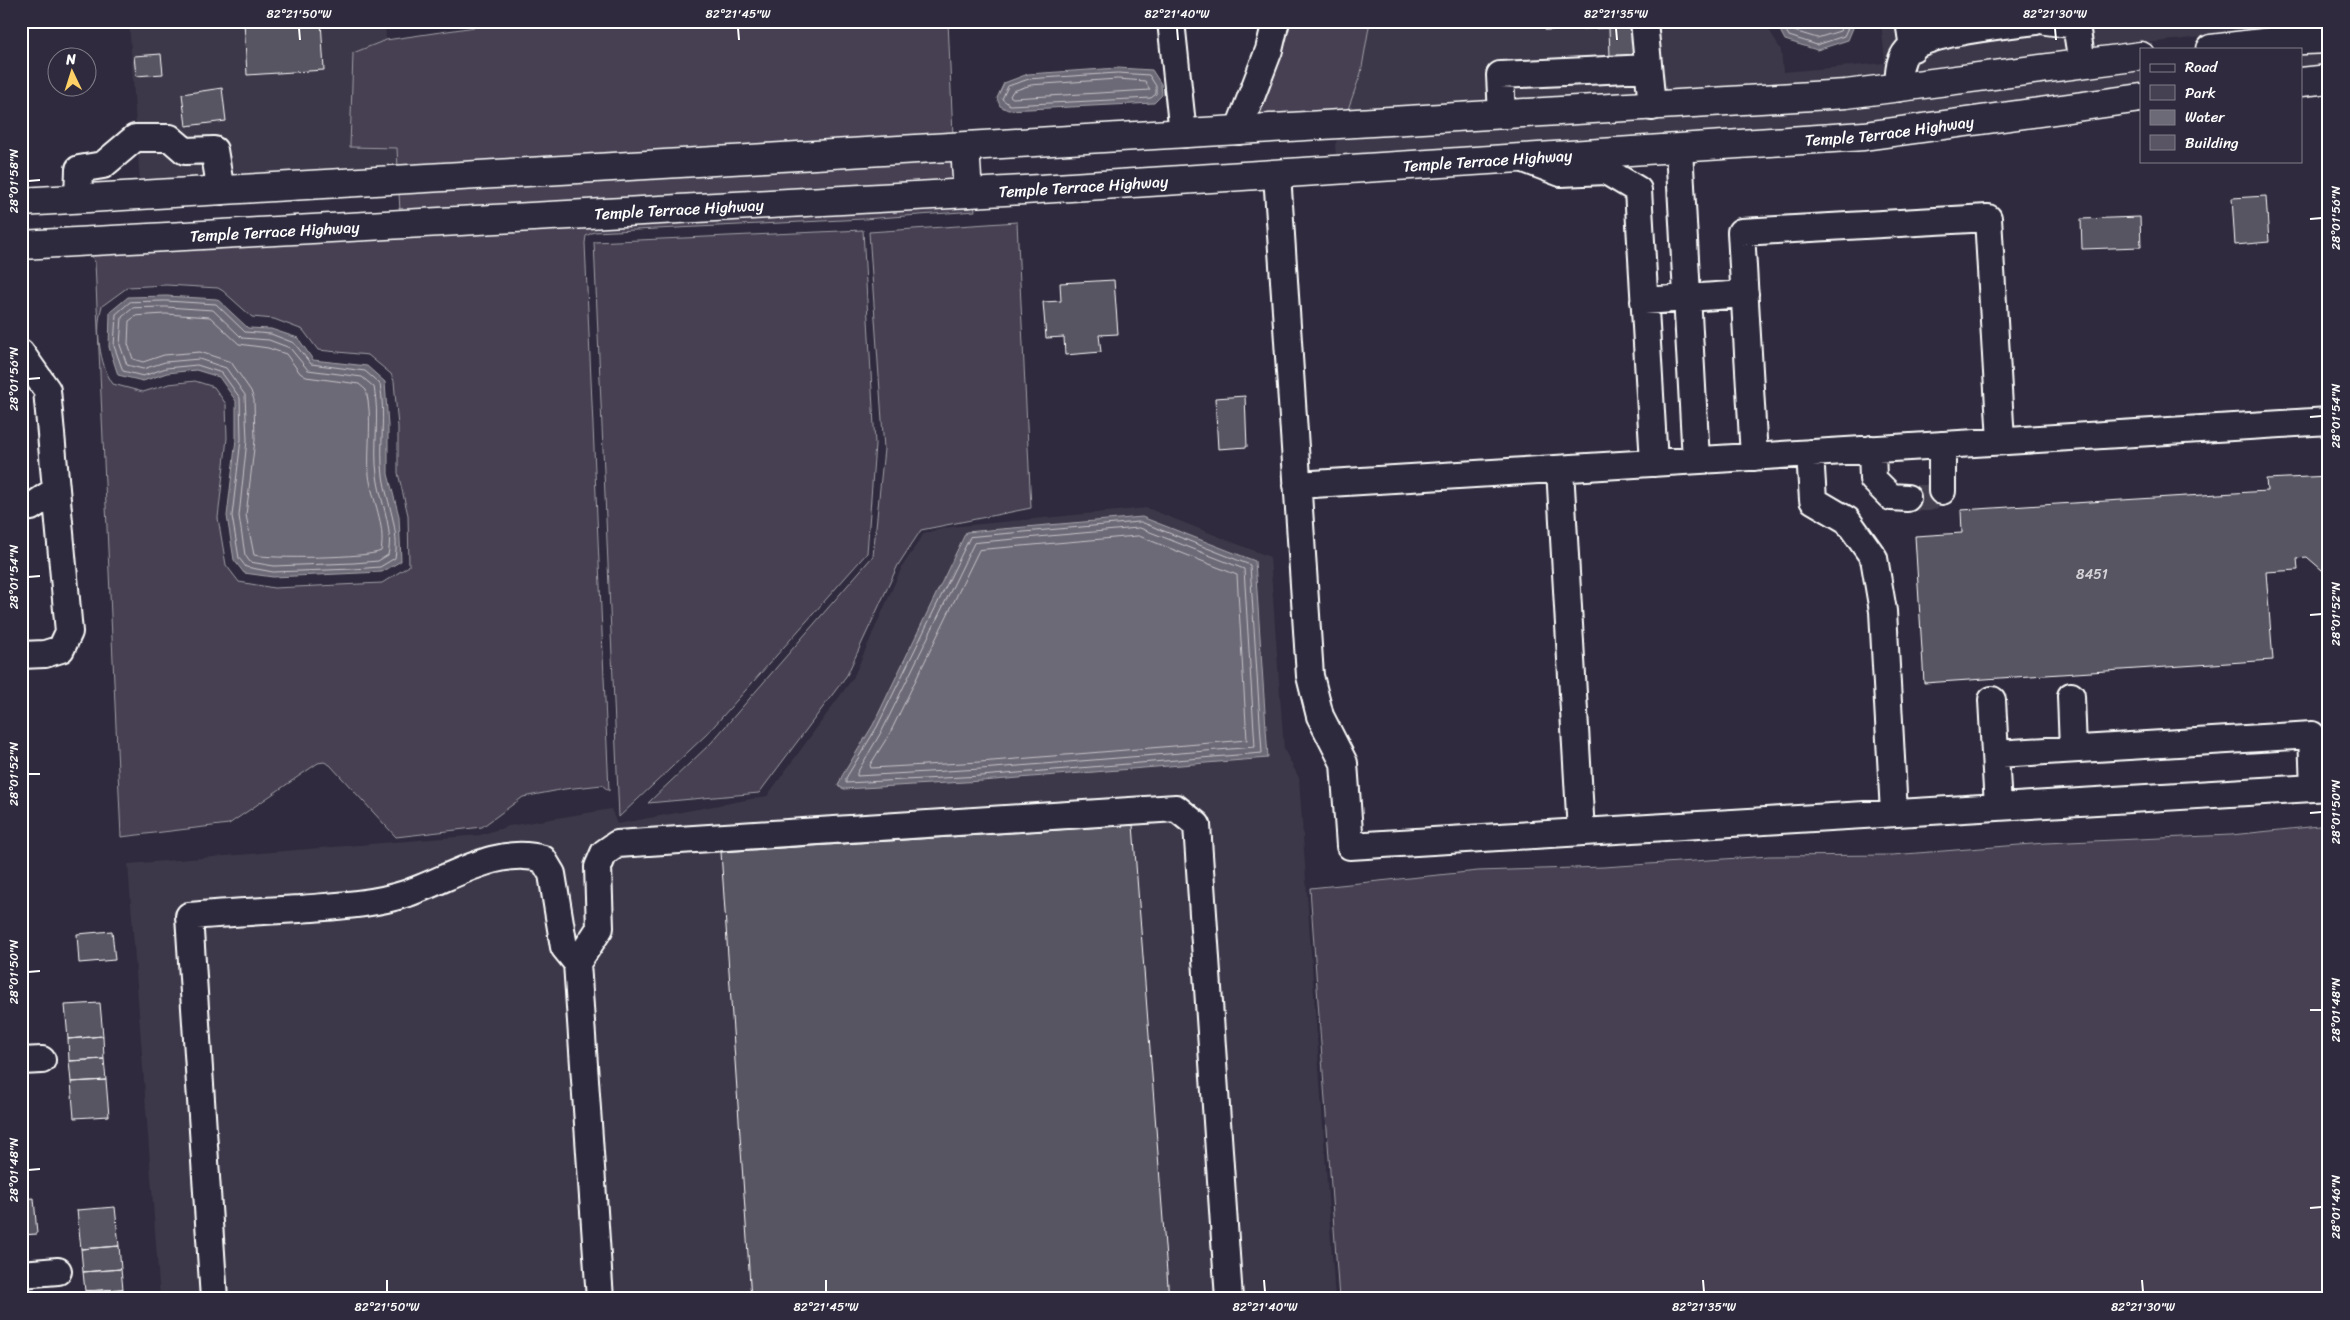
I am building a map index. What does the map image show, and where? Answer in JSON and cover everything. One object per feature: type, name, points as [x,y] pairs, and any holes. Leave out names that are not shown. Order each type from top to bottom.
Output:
[{"type":"main road","points":[[2220,48],[2280,41],[2329,40]]},
{"type":"main road","points":[[21,202],[1652,107],[1846,94],[2140,56]]},
{"type":"main road","points":[[2302,82],[2329,79]]},
{"type":"main road","name":"Temple Terrace Highway","points":[[21,245],[968,193],[1864,136],[2140,98]]},
{"type":"main road","points":[[965,147],[968,193]]},
{"type":"main road","points":[[221,191],[225,234]]},
{"type":"street","points":[[1171,21],[1183,134]]},
{"type":"street","points":[[1238,131],[1270,50],[1276,21]]},
{"type":"street","points":[[1644,21],[1652,107]]},
{"type":"street","points":[[1909,21],[1913,48]]},
{"type":"street","points":[[1898,88],[1900,65],[1907,51],[1913,48],[1934,39],[1994,24],[2036,21]]},
{"type":"street","points":[[2046,21],[2076,23],[2082,63]]},
{"type":"street","points":[[1502,115],[1500,74],[1648,68]]},
{"type":"street","points":[[78,199],[79,169],[103,165],[135,138],[170,138],[185,151],[214,150],[221,191]]},
{"type":"street","points":[[1679,148],[1696,460]]},
{"type":"street","points":[[1524,159],[1561,172],[1606,171],[1638,190],[1654,463]]},
{"type":"street","points":[[1277,174],[1310,676],[1320,716],[1344,763],[1350,846],[2322,788],[2312,735],[1996,754]]},
{"type":"street","points":[[1754,457],[1741,232],[1988,218],[2001,441]]},
{"type":"street","points":[[1644,301],[1745,294]]},
{"type":"street","points":[[21,353],[46,390],[68,632],[61,649],[45,654],[21,655]]},
{"type":"street","points":[[1297,486],[2329,421]]},
{"type":"street","points":[[1942,445],[1942,491]]},
{"type":"street","points":[[1872,449],[1873,479],[1891,497],[1907,498]]},
{"type":"street","points":[[1810,453],[1813,500],[1848,520],[1874,558],[1883,611],[1894,813]]},
{"type":"street","points":[[1560,469],[1581,832]]},
{"type":"street","points":[[21,508],[31,507],[56,490]]},
{"type":"street","points":[[2071,696],[2073,749]]},
{"type":"street","points":[[1992,700],[1998,807]]},
{"type":"street","points":[[577,962],[600,928],[598,867],[604,853],[617,844],[1176,808],[1197,826],[1230,1299]]},
{"type":"street","points":[[214,1299],[189,916],[358,905],[405,894],[461,870],[505,857],[529,855],[543,859],[552,874],[564,947],[577,962],[600,1299]]},
{"type":"street","points":[[21,1274],[58,1271]]},
{"type":"shaded area","points":[[129,21],[385,21],[386,40],[353,53],[350,147],[397,148],[398,168],[140,184]]},
{"type":"shaded area","points":[[1370,21],[1764,21],[1781,50],[1783,72],[1885,63],[1881,21],[2329,21],[2329,28],[2279,29],[2080,50],[1845,82],[1347,112],[1361,73]]},
{"type":"shaded area","points":[[2329,52],[2329,66],[2302,69],[2302,53]]},
{"type":"shaded area","points":[[2140,69],[2140,86],[1863,124],[1336,158],[1335,145],[1338,138]]},
{"type":"shaded area","points":[[1147,508],[1270,557],[1284,749],[1299,778],[1335,1299],[160,1299],[128,864],[480,835],[509,826],[611,809],[617,824],[767,796],[853,678],[902,567],[924,533],[950,527]]},
{"type":"green space","points":[[516,21],[948,21],[953,136],[398,168],[397,148],[350,147],[353,53],[386,40]]},
{"type":"green space","points":[[1271,21],[1370,21],[1361,73],[1347,112],[1265,117],[1247,110]]},
{"type":"green space","points":[[955,160],[956,181],[400,212],[399,193]]},
{"type":"green space","points":[[974,205],[975,211],[864,219],[594,232],[586,236],[609,791],[602,785],[565,789],[523,797],[482,827],[396,837],[330,765],[324,762],[318,763],[229,824],[121,837],[95,262],[90,254]],"holes":[[[166,285],[218,288],[252,317],[274,319],[303,330],[318,350],[368,355],[391,374],[394,381],[398,427],[398,473],[408,515],[409,566],[382,583],[274,588],[239,582],[226,565],[218,518],[227,438],[226,404],[214,387],[195,381],[169,384],[143,392],[113,384],[108,376],[104,367],[99,336],[102,306],[128,287]]]},
{"type":"green space","points":[[1017,222],[1031,508],[921,530],[898,565],[847,675],[759,793],[648,803],[711,743],[873,556],[884,449],[869,232]]},
{"type":"green space","points":[[863,230],[875,444],[867,553],[707,734],[619,817],[594,242]]},
{"type":"green space","points":[[2329,825],[2329,1299],[1339,1299],[1310,888],[1478,871],[1604,867],[1769,856],[1892,855],[2045,843],[2231,835]]},
{"type":"water","points":[[1775,21],[1856,21],[1848,40],[1817,50],[1785,40]]},
{"type":"water","points":[[1118,68],[1152,70],[1161,84],[1162,95],[1154,103],[1008,110],[1000,106],[997,98],[1004,83],[1028,74]]},
{"type":"water","points":[[166,296],[217,299],[248,328],[271,329],[298,338],[313,360],[367,366],[385,382],[388,426],[388,474],[399,516],[401,561],[382,572],[273,577],[244,573],[234,560],[227,516],[236,439],[236,401],[219,377],[196,370],[167,373],[143,381],[118,375],[109,347],[110,312],[128,297]]},
{"type":"water","points":[[1142,517],[1255,561],[1268,758],[982,781],[844,789],[838,786],[842,776],[873,725],[966,532]]},
{"type":"building","points":[[244,21],[321,21],[324,70],[247,75]]},
{"type":"building","points":[[1529,21],[1634,21],[1635,57],[1610,57],[1609,28],[1545,30],[1544,24],[1529,24]]},
{"type":"building","points":[[161,54],[163,74],[136,76],[134,56]]},
{"type":"building","points":[[222,88],[226,121],[186,126],[182,94]]},
{"type":"building","points":[[2266,196],[2269,242],[2235,245],[2232,198]]},
{"type":"building","points":[[2140,217],[2141,247],[2082,249],[2081,219]]},
{"type":"building","points":[[1114,280],[1118,334],[1099,335],[1101,352],[1065,355],[1064,337],[1046,338],[1043,302],[1061,301],[1060,283]]},
{"type":"building","points":[[1245,396],[1247,447],[1218,449],[1215,398]]},
{"type":"building","points":[[2329,476],[2329,576],[2307,557],[2297,558],[2298,570],[2266,572],[2273,660],[1924,683],[1915,536],[1962,533],[1961,510],[2267,491],[2266,479]]},
{"type":"building","points":[[1133,825],[1169,1299],[751,1299],[721,852]]},
{"type":"building","points":[[112,931],[115,960],[79,963],[77,934]]},
{"type":"building","points":[[100,1003],[103,1036],[68,1039],[65,1005]]},
{"type":"building","points":[[103,1036],[104,1059],[69,1061],[68,1039]]},
{"type":"building","points":[[104,1059],[106,1080],[71,1082],[69,1061]]},
{"type":"building","points":[[106,1080],[109,1116],[74,1118],[71,1082]]},
{"type":"building","points":[[21,1105],[25,1138],[21,1138]]},
{"type":"building","points":[[34,1198],[37,1234],[21,1235],[21,1199]]},
{"type":"building","points":[[115,1207],[119,1246],[81,1249],[77,1210]]},
{"type":"building","points":[[119,1246],[121,1269],[83,1272],[81,1249]]},
{"type":"building","points":[[121,1269],[123,1289],[85,1291],[83,1272]]},
{"type":"building","points":[[123,1289],[124,1299],[86,1299],[85,1291]]},
{"type":"tunnel","points":[[1907,498],[1928,498],[1942,491]]}]
